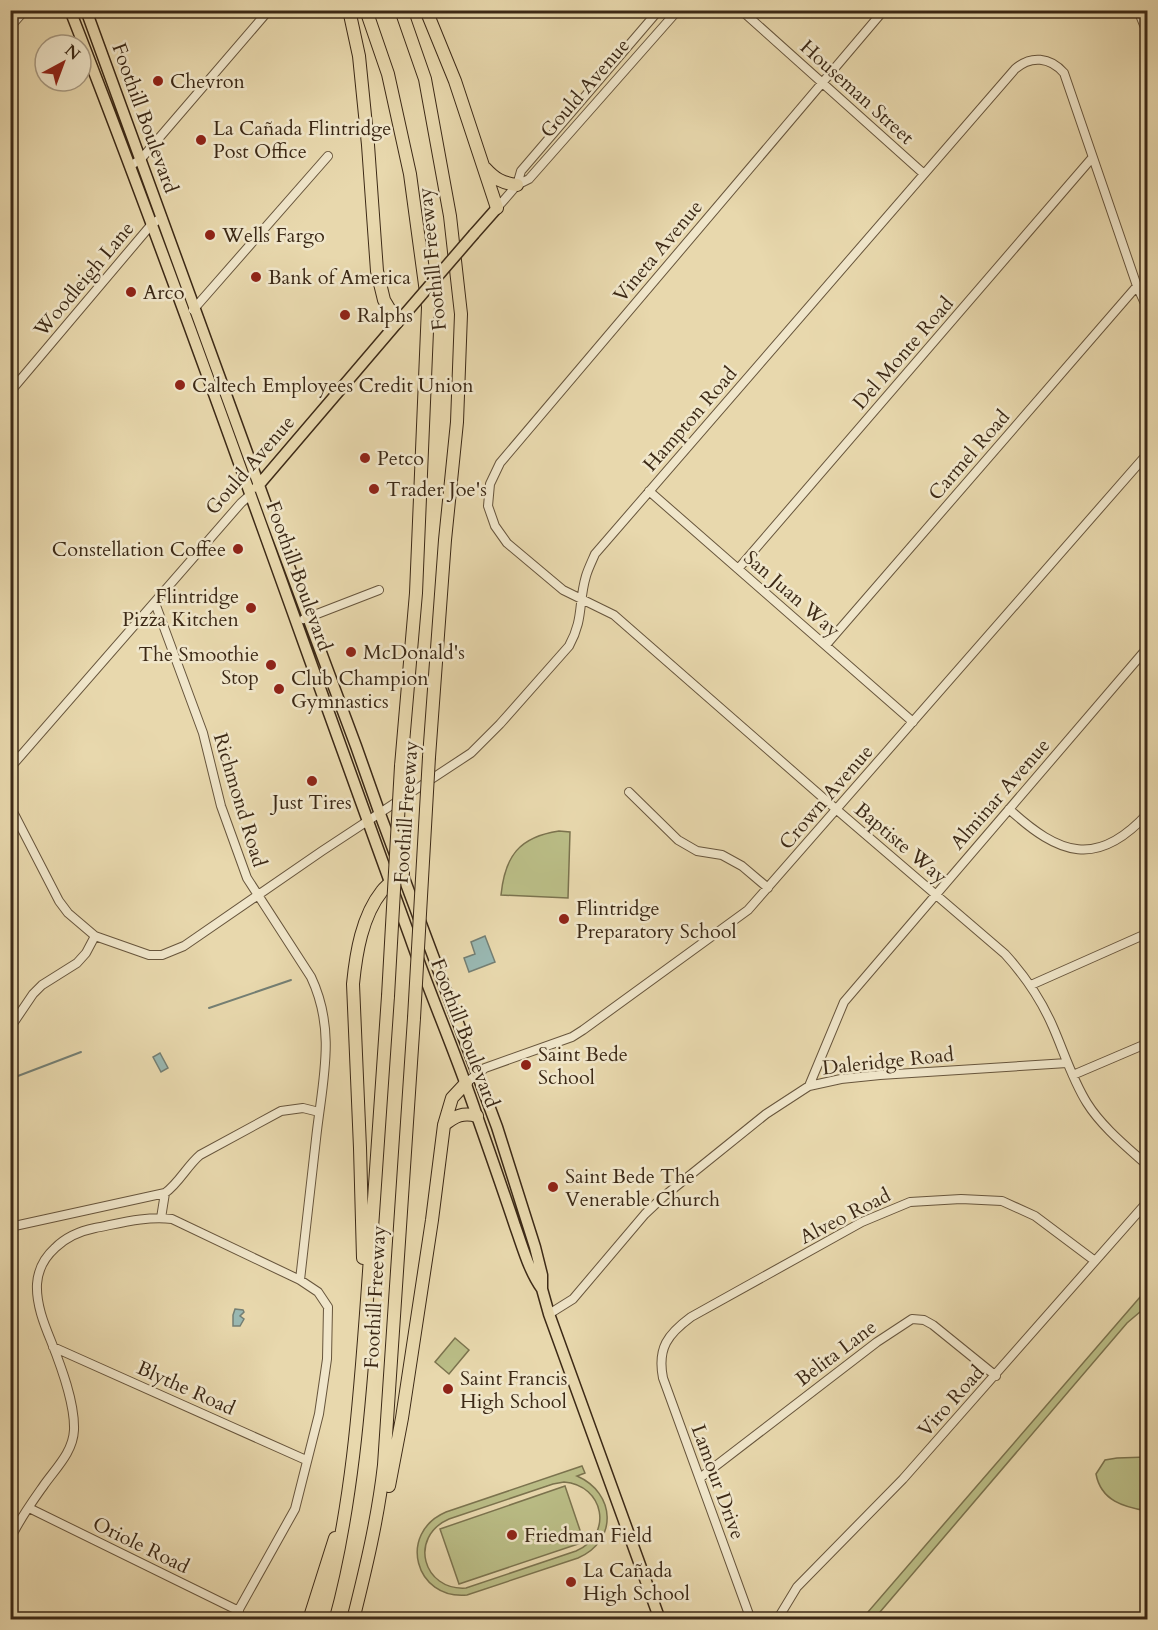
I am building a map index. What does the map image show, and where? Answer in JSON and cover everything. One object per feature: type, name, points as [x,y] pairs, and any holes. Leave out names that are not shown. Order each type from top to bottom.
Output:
[{"type":"highway","points":[[349,10],[359,56],[377,271],[384,300],[401,318]]},
{"type":"highway","name":"Foothill Freeway","points":[[322,1620],[334,1574],[346,1508],[365,1330],[401,766],[416,593],[428,307],[410,174],[388,74],[366,10]]},
{"type":"highway","name":"Foothill Freeway","points":[[353,1620],[380,1504],[385,1455],[429,757],[457,422],[461,314],[450,216],[425,79],[401,10]]},
{"type":"highway","points":[[426,10],[455,81],[497,208]]},
{"type":"highway","points":[[483,166],[494,178],[503,183],[517,185]]},
{"type":"highway","points":[[365,1330],[353,984],[356,959],[367,921],[382,891],[403,873]]},
{"type":"highway","points":[[370,1551],[389,1486],[395,1455],[432,1220],[444,1125],[452,1098],[466,1083]]},
{"type":"highway","points":[[444,1125],[460,1114],[467,1113],[477,1116]]},
{"type":"highway","points":[[309,1620],[346,1508]]},
{"type":"main road","name":"Foothill Boulevard","points":[[70,10],[130,166],[297,622],[367,822],[466,1083],[524,1251],[534,1278],[542,1290]]},
{"type":"main road","name":"Foothill Boulevard","points":[[86,10],[501,1138],[535,1247],[542,1275],[542,1290],[549,1314],[660,1620]]},
{"type":"main road","name":"Gould Avenue","points":[[250,495],[497,208]]},
{"type":"street","points":[[10,27],[25,10]]},
{"type":"street","points":[[130,166],[141,159],[269,10]]},
{"type":"street","name":"Gould Avenue","points":[[517,185],[521,171],[659,10]]},
{"type":"street","name":"Gould Avenue","points":[[497,208],[517,185],[529,179],[678,10]]},
{"type":"street","name":"Houseman Street","points":[[741,10],[924,174]]},
{"type":"street","name":"Vineta Avenue","points":[[495,526],[488,506],[490,484],[500,463],[884,10]]},
{"type":"street","points":[[1138,10],[1148,35]]},
{"type":"street","name":"Hampton Road","points":[[95,936],[149,955],[162,955],[184,946],[471,753],[500,724],[568,646],[576,633],[585,578],[595,554],[1024,61],[1034,58],[1049,61],[1064,73],[1092,158]]},
{"type":"street","points":[[186,320],[328,156]]},
{"type":"street","points":[[1092,158],[1137,286],[1148,310]]},
{"type":"street","name":"Del Monte Road","points":[[738,569],[1092,158]]},
{"type":"street","name":"Woodleigh Lane","points":[[10,392],[151,225],[162,217]]},
{"type":"street","name":"Carmel Road","points":[[826,645],[1137,286]]},
{"type":"street","name":"Crown Avenue","points":[[466,1083],[484,1068],[583,1030],[748,910],[1148,453]]},
{"type":"street","name":"San Juan Way","points":[[649,491],[913,722]]},
{"type":"street","name":"Gould Avenue","points":[[10,768],[250,495]]},
{"type":"street","name":"Baptiste Way","points":[[495,526],[507,543],[563,590],[600,606],[614,615],[1005,954],[1031,986],[1053,1026],[1067,1063],[1088,1105],[1101,1121],[1148,1166]]},
{"type":"street","points":[[297,622],[379,590]]},
{"type":"street","name":"Richmond Road","points":[[154,603],[203,733],[221,806],[247,878],[318,991],[326,1027],[327,1048],[300,1280]]},
{"type":"street","name":"Alminar Avenue","points":[[809,1086],[844,1002],[1148,647]]},
{"type":"street","points":[[629,792],[678,840],[696,851],[722,855],[742,866],[768,888]]},
{"type":"street","points":[[10,806],[58,901],[68,913],[95,936],[86,953],[77,963],[42,985],[33,994],[10,1028]]},
{"type":"street","points":[[1009,809],[1043,837],[1067,848],[1081,850],[1110,845],[1130,832],[1148,813]]},
{"type":"street","points":[[1031,986],[1148,933]]},
{"type":"street","points":[[1073,1076],[1148,1043]]},
{"type":"street","name":"Daleridge Road","points":[[549,1314],[573,1299],[645,1214],[663,1197],[766,1114],[809,1086],[841,1079],[880,1075],[1067,1063]]},
{"type":"street","points":[[10,1227],[165,1192],[200,1155],[281,1111],[303,1108],[319,1112]]},
{"type":"street","points":[[161,1218],[165,1192]]},
{"type":"street","name":"Alveo Road","points":[[661,1355],[671,1335],[691,1317],[862,1222],[910,1202],[961,1198],[1002,1201],[1035,1216],[1095,1261]]},
{"type":"street","name":"Viro Road","points":[[777,1620],[805,1579],[903,1479],[1148,1201]]},
{"type":"street","points":[[10,1540],[66,1455],[74,1431],[70,1400],[42,1317],[37,1285],[39,1272],[50,1253],[72,1235],[89,1229],[149,1218],[172,1219],[194,1227],[300,1280],[318,1292],[328,1307],[324,1390],[295,1509],[233,1620]]},
{"type":"street","name":"Belita Lane","points":[[700,1478],[877,1342],[912,1319],[924,1320],[933,1325],[996,1376]]},
{"type":"street","name":"Blythe Road","points":[[53,1347],[306,1460]]},
{"type":"street","name":"Lamour Drive","points":[[661,1355],[665,1384],[751,1620]]},
{"type":"street","name":"Oriole Road","points":[[29,1508],[239,1611]]},
{"type":"green space","points":[[559,831],[570,832],[568,898],[501,895],[506,869],[516,851],[534,838]]},
{"type":"green space","points":[[1147,1289],[1147,1306],[1127,1323],[874,1619],[861,1620]]},
{"type":"green space","points":[[455,1338],[469,1350],[449,1374],[435,1362]]},
{"type":"green space","points":[[1147,1457],[1147,1511],[1122,1505],[1108,1497],[1096,1474],[1105,1460]]},
{"type":"green space","points":[[582,1466],[585,1473],[577,1476],[590,1484],[599,1494],[605,1505],[607,1517],[606,1529],[600,1540],[591,1550],[578,1558],[467,1595],[449,1594],[435,1587],[425,1576],[419,1563],[417,1549],[421,1535],[431,1522],[446,1512]],"holes":[[[564,1482],[578,1485],[588,1492],[599,1512],[596,1534],[588,1544],[576,1551],[466,1588],[451,1587],[439,1581],[431,1572],[426,1561],[425,1550],[428,1538],[436,1527],[449,1519],[553,1484]]]},
{"type":"green space","name":"Friedman Field","points":[[565,1486],[584,1542],[459,1584],[440,1529]]},
{"type":"water","points":[[485,936],[495,962],[469,972],[464,958],[475,954],[471,942]]},
{"type":"water","points":[[160,1053],[168,1068],[161,1072],[153,1057]]},
{"type":"water","points":[[235,1309],[244,1312],[240,1316],[244,1319],[240,1326],[233,1326]]},
{"type":"waterway","points":[[209,1008],[291,980]]},
{"type":"waterway","points":[[10,1079],[81,1052]]},
{"type":"place","name":"Chevron","points":[[158,81]]},
{"type":"place","name":"La Cañada Flintridge Post Office","points":[[201,140]]},
{"type":"place","name":"Wells Fargo","points":[[210,235]]},
{"type":"place","name":"Bank of America","points":[[256,277]]},
{"type":"place","name":"Arco","points":[[131,292]]},
{"type":"place","name":"Ralphs","points":[[345,315]]},
{"type":"place","name":"Caltech Employees Credit Union","points":[[180,385]]},
{"type":"place","name":"Petco","points":[[365,458]]},
{"type":"place","name":"Trader Joe's","points":[[374,489]]},
{"type":"place","name":"Constellation Coffee","points":[[238,549]]},
{"type":"place","name":"Flintridge Pizza Kitchen","points":[[251,608]]},
{"type":"place","name":"McDonald's","points":[[351,652]]},
{"type":"place","name":"The Smoothie Stop","points":[[271,665]]},
{"type":"place","name":"Club Champion Gymnastics","points":[[279,689]]},
{"type":"place","name":"Just Tires","points":[[312,781]]},
{"type":"place","name":"Flintridge Preparatory School","points":[[564,919]]},
{"type":"place","name":"Saint Bede School","points":[[526,1065]]},
{"type":"place","name":"Saint Bede The Venerable Church","points":[[553,1187]]},
{"type":"place","name":"Saint Francis High School","points":[[448,1389]]},
{"type":"place","name":"Friedman Field","points":[[512,1535]]},
{"type":"place","name":"La Cañada High School","points":[[571,1582]]}]
